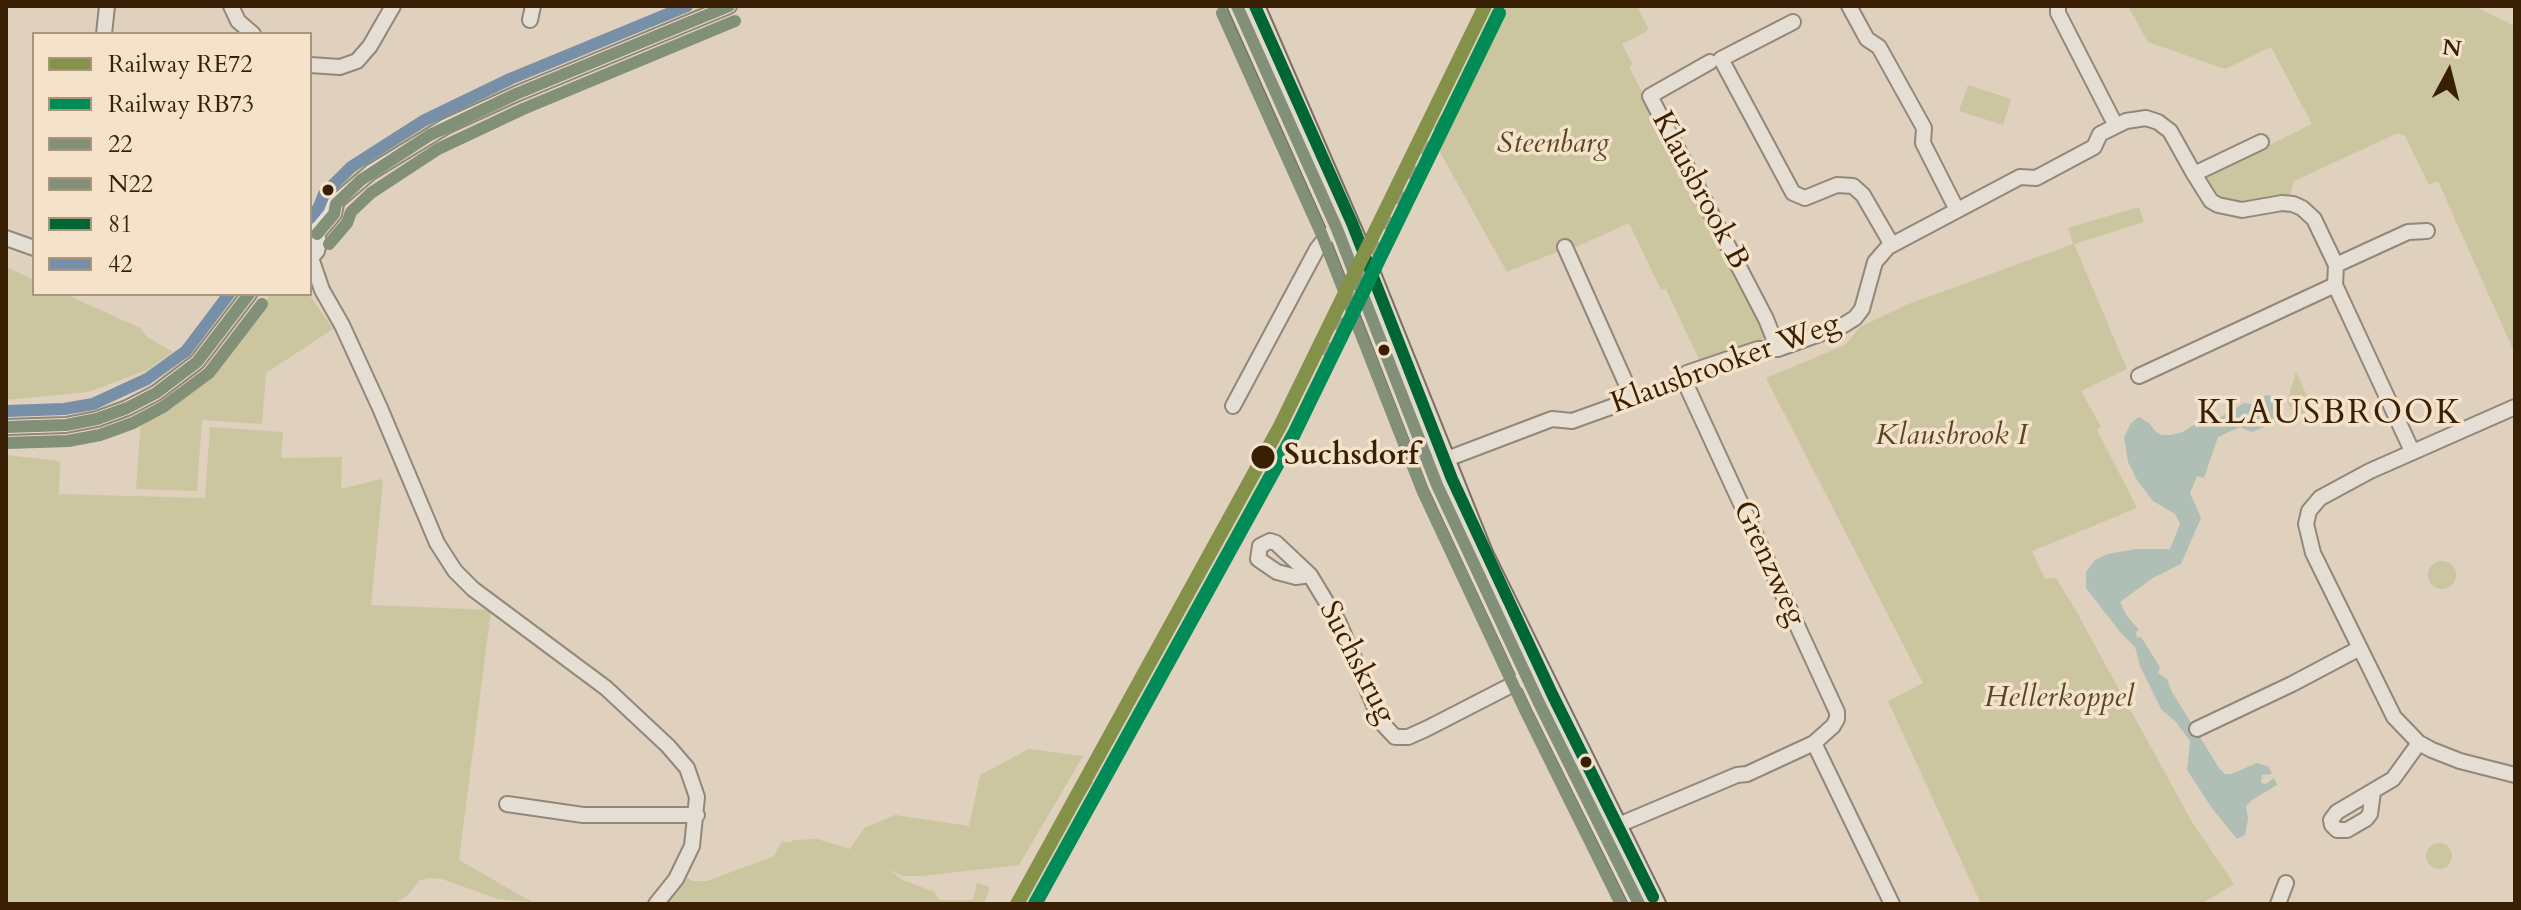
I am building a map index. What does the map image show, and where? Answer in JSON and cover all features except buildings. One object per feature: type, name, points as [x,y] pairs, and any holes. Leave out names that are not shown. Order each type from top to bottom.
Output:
[{"type":"main road","points":[[1237,6],[1344,226]]},
{"type":"main road","points":[[1255,6],[1437,463],[1483,553],[1533,674],[1610,829],[1656,904]]},
{"type":"main road","points":[[1610,829],[1639,904]]},
{"type":"street","points":[[104,32],[107,6]]},
{"type":"street","points":[[231,6],[238,21],[251,32]]},
{"type":"street","points":[[312,65],[340,67],[357,61],[370,46],[393,6]]},
{"type":"street","points":[[312,257],[318,247],[312,227],[334,214],[336,204],[391,158],[456,121],[729,6]]},
{"type":"street","points":[[1849,6],[1867,39],[1879,47],[1924,128],[1923,143],[1957,210]]},
{"type":"street","points":[[2058,6],[2058,13],[2116,126],[2146,118],[2162,124],[2180,145],[2211,201],[2242,210],[2282,203],[2302,208],[2314,219],[2336,265],[2335,285],[2412,451]]},
{"type":"street","points":[[1793,22],[1721,59],[1793,193],[1805,198],[1837,185],[1853,186],[1863,195],[1892,245]]},
{"type":"street","name":"Klausbrook B","points":[[1710,62],[1650,96],[1766,319],[1778,349]]},
{"type":"street","name":"Klausbrooker Weg","points":[[1437,463],[1552,419],[1572,421],[1678,383],[1687,373],[1758,349],[1778,349],[1842,326],[1855,318],[1867,296],[1875,262],[1884,250],[2020,177],[2036,178],[2057,167],[2094,147],[2100,134],[2116,126]]},
{"type":"street","points":[[2194,174],[2261,142]]},
{"type":"street","points":[[1233,406],[1317,249],[1328,235],[1344,226]]},
{"type":"street","points":[[2336,265],[2408,232],[2427,231]]},
{"type":"street","points":[[6,238],[32,247]]},
{"type":"street","points":[[1565,247],[1633,399]]},
{"type":"street","points":[[312,262],[322,290],[342,325],[380,408],[437,543],[455,571],[473,589],[606,688],[668,746],[690,775],[697,797],[697,815],[689,857],[656,904]]},
{"type":"street","points":[[312,282],[322,290]]},
{"type":"street","points":[[2139,376],[2335,285]]},
{"type":"street","points":[[6,427],[66,425],[97,419],[156,393],[197,362],[247,296]]},
{"type":"street","name":"Grenzweg","points":[[1683,378],[1837,712],[1836,724],[1814,743]]},
{"type":"street","points":[[2515,407],[2412,451],[2320,498],[2309,511],[2306,524],[2313,553],[2394,717],[2419,743],[2460,761],[2515,775]]},
{"type":"street","name":"Suchskrug","points":[[1310,575],[1339,623],[1381,722],[1395,737],[1408,737],[1426,729],[1533,674]]},
{"type":"street","points":[[2197,729],[2360,648]]},
{"type":"street","points":[[1610,829],[1737,775],[1747,774],[1814,743],[1892,904]]},
{"type":"street","points":[[2373,792],[2393,779],[2419,743]]},
{"type":"street","points":[[507,804],[583,815],[697,815]]},
{"type":"street","points":[[2278,904],[2286,883]]},
{"type":"green space","name":"Steenbarg","points":[[1507,6],[1637,6],[1649,30],[1622,44],[1633,65],[1629,67],[1643,94],[1646,93],[1777,348],[1703,368],[1666,289],[1661,290],[1629,223],[1561,254],[1559,251],[1507,272],[1436,145]]},
{"type":"green space","points":[[2128,6],[2474,6],[2515,26],[2515,354],[2438,181],[2429,185],[2405,136],[2398,133],[2294,181],[2290,196],[2279,195],[2240,204],[2223,201],[2205,177],[2312,124],[2271,47],[2225,69],[2148,42]]},
{"type":"green space","points":[[700,7],[702,9],[430,128],[382,157],[346,184],[343,182],[326,198],[321,193],[358,164],[428,125]]},
{"type":"green space","points":[[1968,85],[2011,99],[2003,125],[1959,111]]},
{"type":"green space","name":"Klausbrook I","points":[[2139,207],[2144,222],[2074,244],[2127,369],[2081,391],[2101,427],[2097,430],[2137,508],[2032,551],[2045,579],[2056,578],[2192,822],[2234,884],[2201,904],[1981,904],[1888,701],[1923,683],[1766,378],[1845,345],[1860,327],[1906,305],[2073,244],[2068,228]]},
{"type":"green space","points":[[6,267],[32,279],[32,296],[69,296],[140,328],[147,337],[173,352],[147,370],[88,392],[6,400]]},
{"type":"green space","points":[[269,296],[310,296],[333,329],[266,373],[262,424],[202,420],[197,491],[136,489],[141,420],[191,390],[213,369]]},
{"type":"green space","points":[[2296,372],[2313,409],[2296,417],[2287,402]]},
{"type":"green space","points":[[210,427],[283,432],[281,458],[342,457],[341,489],[381,479],[371,605],[491,610],[459,860],[532,902],[498,899],[442,879],[429,878],[420,880],[407,896],[393,904],[6,904],[6,455],[60,461],[59,494],[205,498]]},
{"type":"green space","points":[[2442,561],[2452,565],[2456,575],[2452,585],[2442,589],[2432,585],[2428,575],[2432,565]]},
{"type":"green space","points":[[1029,749],[1083,756],[1019,865],[922,876],[902,876],[886,868],[903,880],[934,892],[939,900],[973,900],[977,883],[990,887],[984,904],[665,904],[684,875],[692,881],[707,881],[774,856],[782,841],[791,843],[792,840],[817,839],[850,849],[864,828],[895,815],[969,826],[980,775]]},
{"type":"green space","points":[[2439,843],[2448,847],[2452,856],[2448,865],[2439,869],[2430,865],[2426,856],[2430,847]]},
{"type":"shaded area","points":[[2266,395],[2271,396],[2278,413],[2276,422],[2252,432],[2240,427],[2218,437],[2204,478],[2197,476],[2190,493],[2201,518],[2181,564],[2153,578],[2120,602],[2139,630],[2136,632],[2137,638],[2141,637],[2160,667],[2158,673],[2167,679],[2219,768],[2225,774],[2231,774],[2257,763],[2269,767],[2272,774],[2262,775],[2261,783],[2266,784],[2274,778],[2277,785],[2246,806],[2248,819],[2245,835],[2237,839],[2187,770],[2190,741],[2161,709],[2140,666],[2135,647],[2086,588],[2086,572],[2095,560],[2108,554],[2136,549],[2170,549],[2180,524],[2175,514],[2153,501],[2128,462],[2124,437],[2131,423],[2139,417],[2156,432],[2170,435],[2183,432],[2198,422],[2213,422],[2244,403],[2255,405]]},
{"type":"railway","points":[[1323,355],[1415,168],[1500,6]]},
{"type":"railway","points":[[1039,864],[1095,776]]},
{"type":"rail line","name":"RE72","points":[[1017,904],[1280,426],[1485,6]]},
{"type":"rail line","name":"RB73","points":[[1035,904],[1294,434],[1499,13]]},
{"type":"transit line","name":"42","points":[[312,216],[324,194],[351,167],[423,121],[510,79],[687,6]]},
{"type":"transit line","name":"22","points":[[317,234],[334,214],[336,204],[361,180],[430,135],[516,94],[729,6]]},
{"type":"transit line","name":"22","points":[[1237,6],[1337,229],[1437,485],[1539,703],[1639,904]]},
{"type":"transit line","name":"81","points":[[1255,6],[1352,223],[1452,479],[1553,696],[1653,897]]},
{"type":"transit line","name":"N22","points":[[1222,13],[1322,235],[1423,492],[1525,710],[1621,904]]},
{"type":"transit line","name":"N22","points":[[329,244],[347,223],[351,212],[371,193],[438,149],[523,109],[735,21]]},
{"type":"transit line","name":"42","points":[[6,411],[64,409],[93,404],[147,379],[186,351],[227,296]]},
{"type":"transit line","name":"22","points":[[6,427],[66,425],[97,419],[156,393],[197,362],[247,296]]},
{"type":"transit line","name":"N22","points":[[7,443],[68,441],[100,435],[133,423],[163,407],[209,373],[262,304]]},
{"type":"place","name":"Suchsdorf","points":[[1263,457]]},
{"type":"district","name":"KLAUSBROOK","points":[[2330,415]]},
{"type":"park label","name":"Hellerkoppel","points":[[2059,699]]}]
